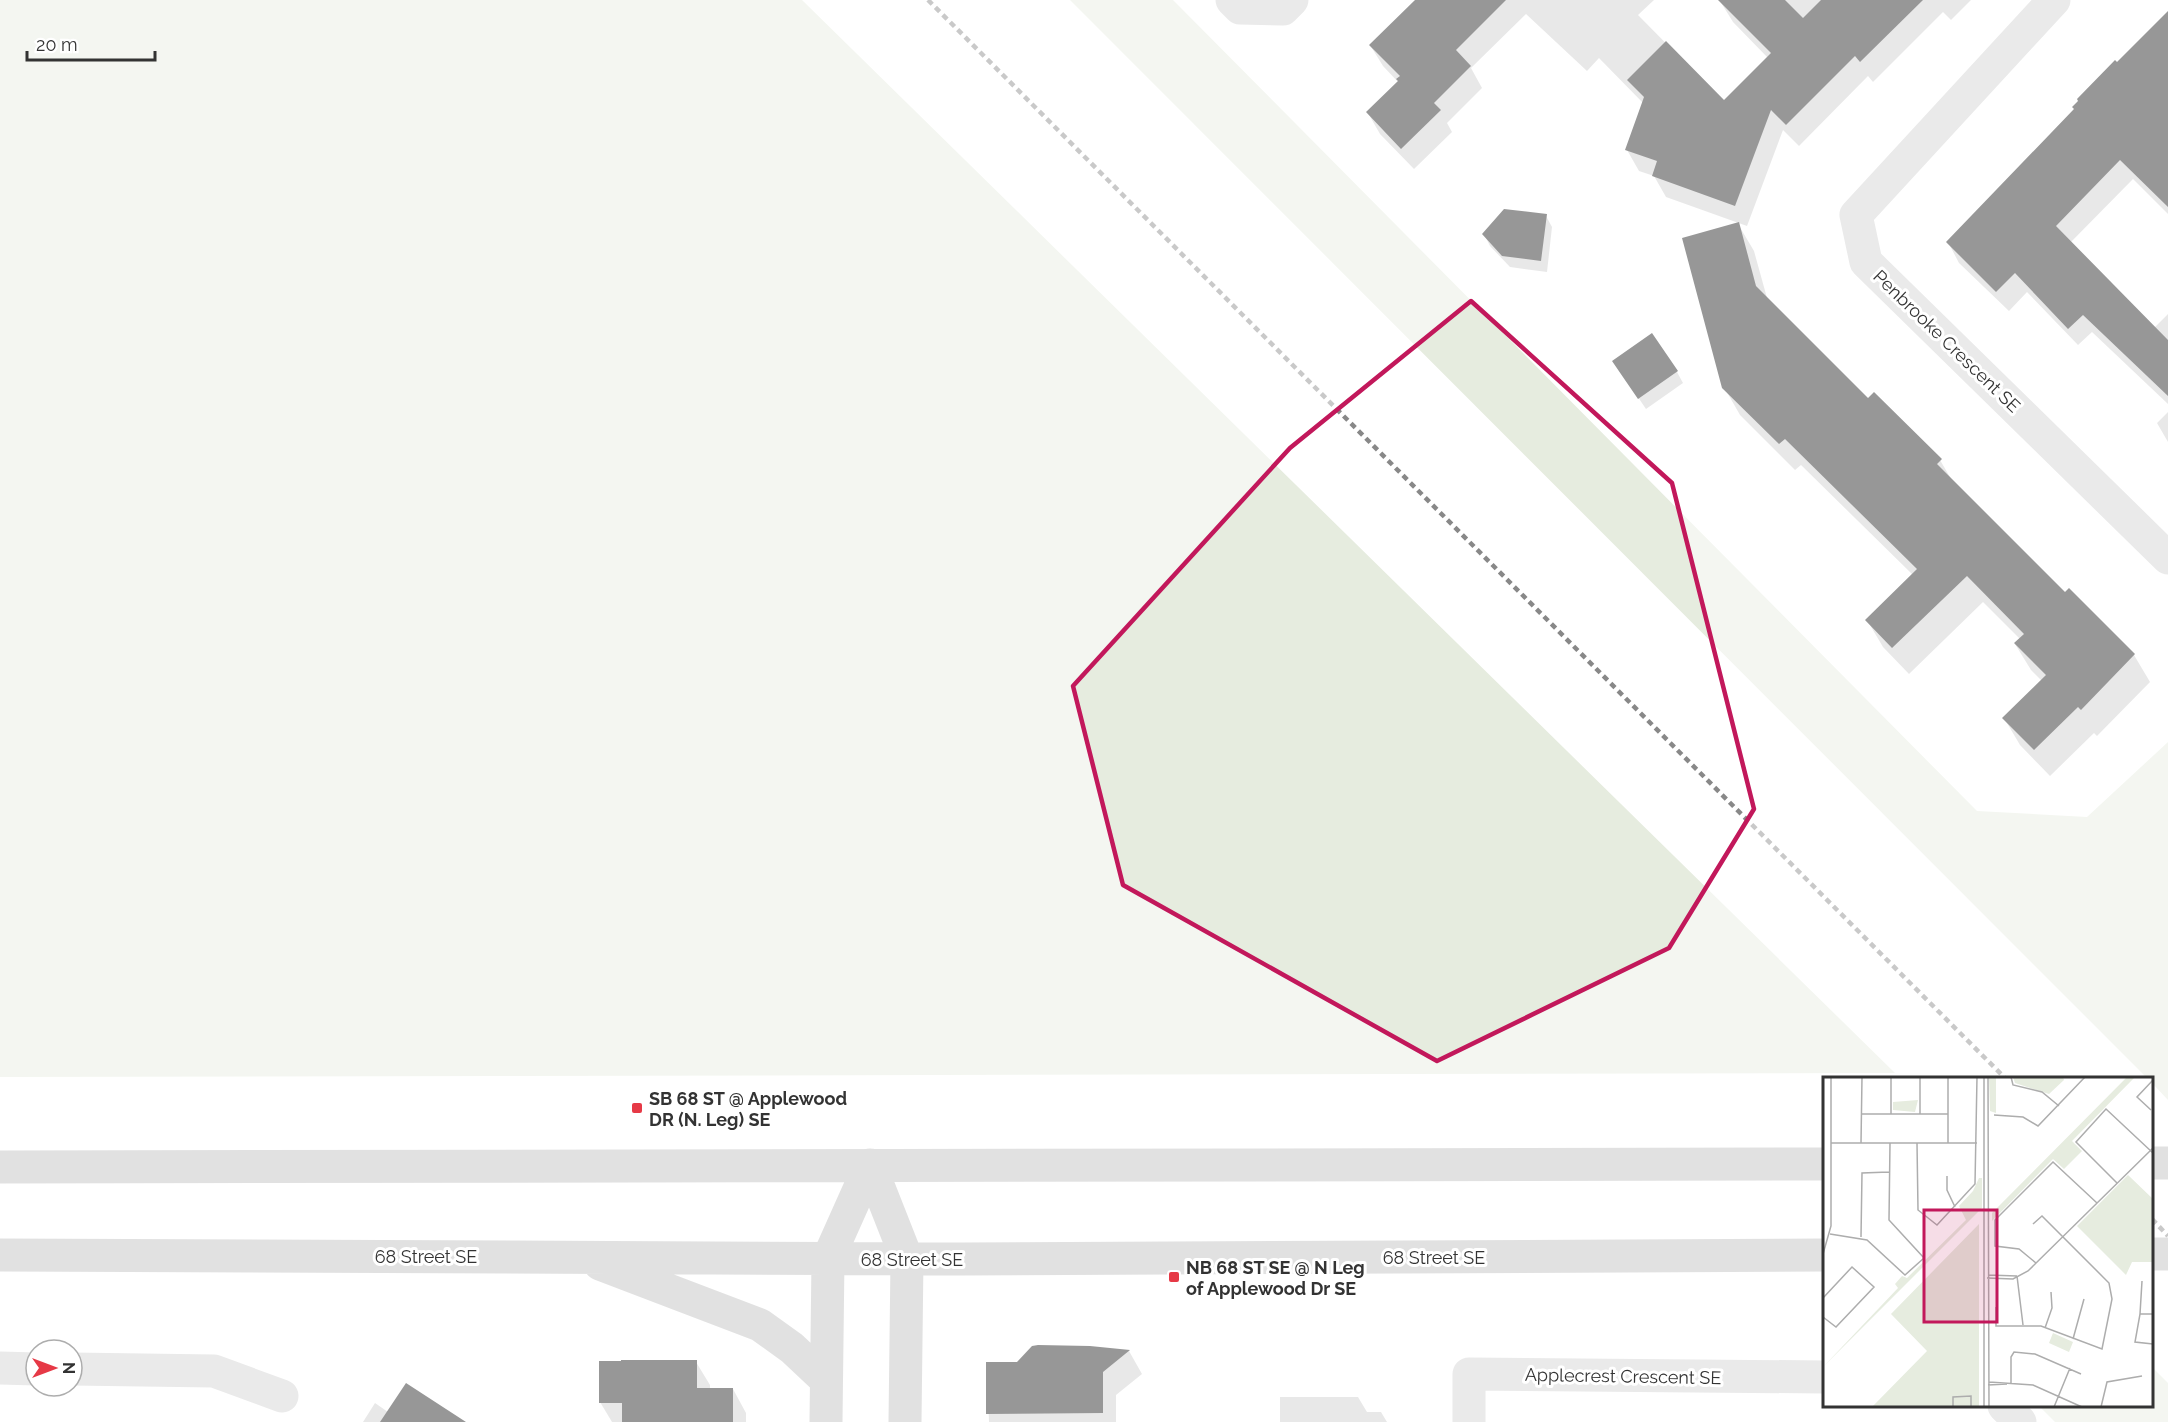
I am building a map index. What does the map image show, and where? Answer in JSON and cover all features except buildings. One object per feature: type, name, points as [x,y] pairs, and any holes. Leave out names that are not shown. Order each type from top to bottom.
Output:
[{"type":"main road","points":[[0,1167],[1823,1164]]},
{"type":"main road","points":[[826,1422],[828,1259],[870,1165]]},
{"type":"main road","points":[[870,1165],[907,1259],[905,1422]]},
{"type":"main road","name":"68 Street SE","points":[[0,1255],[828,1259],[1823,1255]]},
{"type":"main road","points":[[579,1256],[760,1325],[792,1348],[825,1379]]},
{"type":"street","points":[[1232,0],[1240,8],[1283,9],[1292,0]]},
{"type":"street","name":"Penbrooke Crescent SE","points":[[2054,0],[1856,215],[1866,262],[2168,558]]},
{"type":"street","points":[[0,1368],[24,1369]]},
{"type":"street","points":[[84,1369],[214,1371],[282,1396]]},
{"type":"street","name":"Applecrest Crescent SE","points":[[1469,1422],[1469,1374],[1823,1377]]},
{"type":"street","points":[[2005,1407],[2020,1422]]},
{"type":"highlighted area","points":[[1471,301],[1672,483],[1754,809],[1669,948],[1437,1061],[1123,885],[1073,686],[1290,448]]},
{"type":"shaded area","points":[[0,0],[802,0],[1895,1073],[0,1077]]},
{"type":"shaded area","points":[[1070,0],[1173,0],[1977,811],[2087,817],[2168,742],[2168,1100],[2153,1084],[2153,1077],[2146,1077]]},
{"type":"shaded area","points":[[2153,1368],[2168,1383],[2168,1422],[2055,1422],[2040,1407],[2153,1407]]},
{"type":"railway","points":[[928,0],[2004,1077]]},
{"type":"railway","points":[[2153,1220],[2168,1236]]},
{"type":"place","name":"SB 68 ST @ Applewood DR (N. Leg) SE","points":[[637,1108]]},
{"type":"place","name":"NB 68 ST SE @ N Leg of Applewood Dr SE","points":[[1174,1277]]}]
